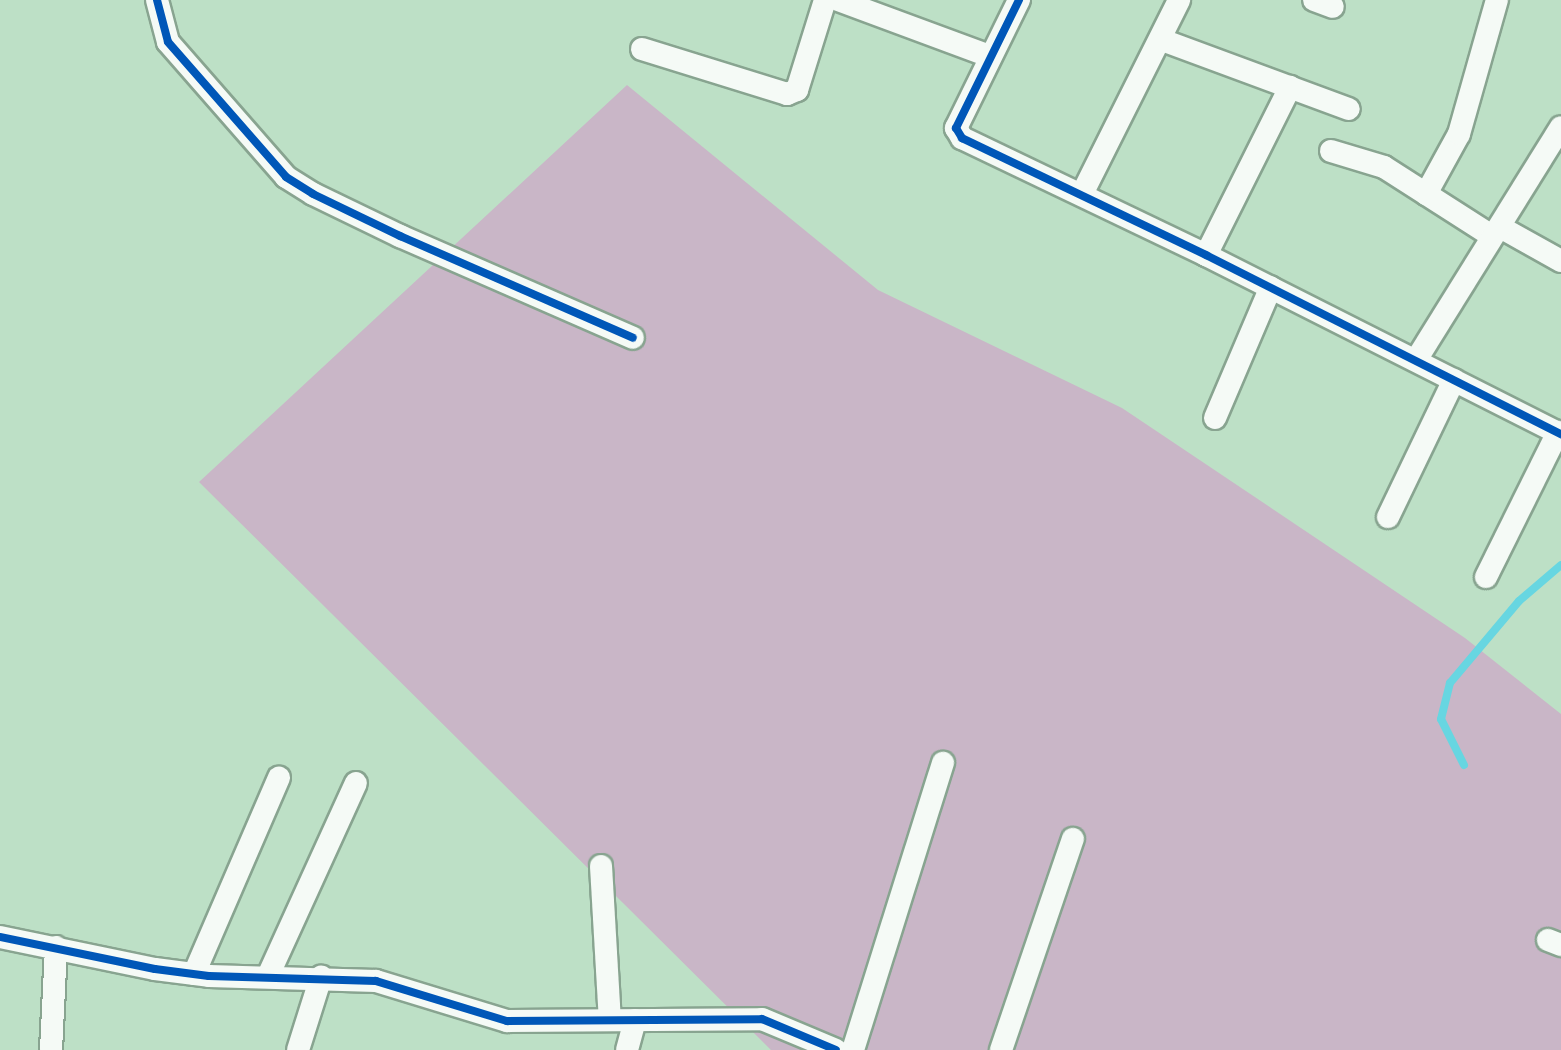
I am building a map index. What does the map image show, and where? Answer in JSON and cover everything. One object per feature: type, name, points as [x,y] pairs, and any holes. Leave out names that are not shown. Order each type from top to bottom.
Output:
[{"type":"street","points":[[157,0],[168,42],[286,177],[313,194],[390,231],[633,339]]},
{"type":"street","points":[[642,49],[787,94],[797,90],[825,0]]},
{"type":"street","points":[[838,0],[989,56]]},
{"type":"street","points":[[1019,0],[989,56],[956,128],[962,138],[1271,287],[1559,433],[1486,577]]},
{"type":"street","points":[[1082,194],[1162,40],[1179,0]]},
{"type":"street","points":[[1426,194],[1459,134],[1497,0]]},
{"type":"street","points":[[1162,40],[1349,109]]},
{"type":"street","points":[[1206,255],[1290,87]]},
{"type":"street","points":[[1416,360],[1561,127]]},
{"type":"street","points":[[1331,151],[1384,167],[1426,194],[1496,232],[1561,261]]},
{"type":"street","points":[[1215,418],[1271,287]]},
{"type":"street","points":[[1388,517],[1454,380]]},
{"type":"street","points":[[854,1050],[943,763]]},
{"type":"street","points":[[194,974],[279,778]]},
{"type":"street","points":[[268,976],[356,783]]},
{"type":"street","points":[[1001,1050],[1072,839]]},
{"type":"street","points":[[601,866],[610,1020]]},
{"type":"street","points":[[0,937],[194,974],[321,977],[376,981],[507,1021],[762,1019],[789,1041],[836,1050]]},
{"type":"street","points":[[51,1050],[56,947]]},
{"type":"street","points":[[298,1050],[321,977]]},
{"type":"street","points":[[627,1050],[635,1020]]},
{"type":"shaded area","points":[[627,85],[878,290],[1122,408],[1465,638],[1561,714],[1561,1050],[771,1050],[199,482]]},
{"type":"waterway","points":[[1464,765],[1441,719],[1450,683],[1519,601],[1561,565]]},
{"type":"cycle path","points":[[157,0],[168,42],[286,177],[313,194],[400,236],[633,338]]},
{"type":"cycle path","points":[[1019,0],[956,128],[962,138],[1206,255],[1561,434]]},
{"type":"cycle path","points":[[0,937],[155,969],[209,976],[376,981],[507,1021],[762,1019],[836,1050]]}]
